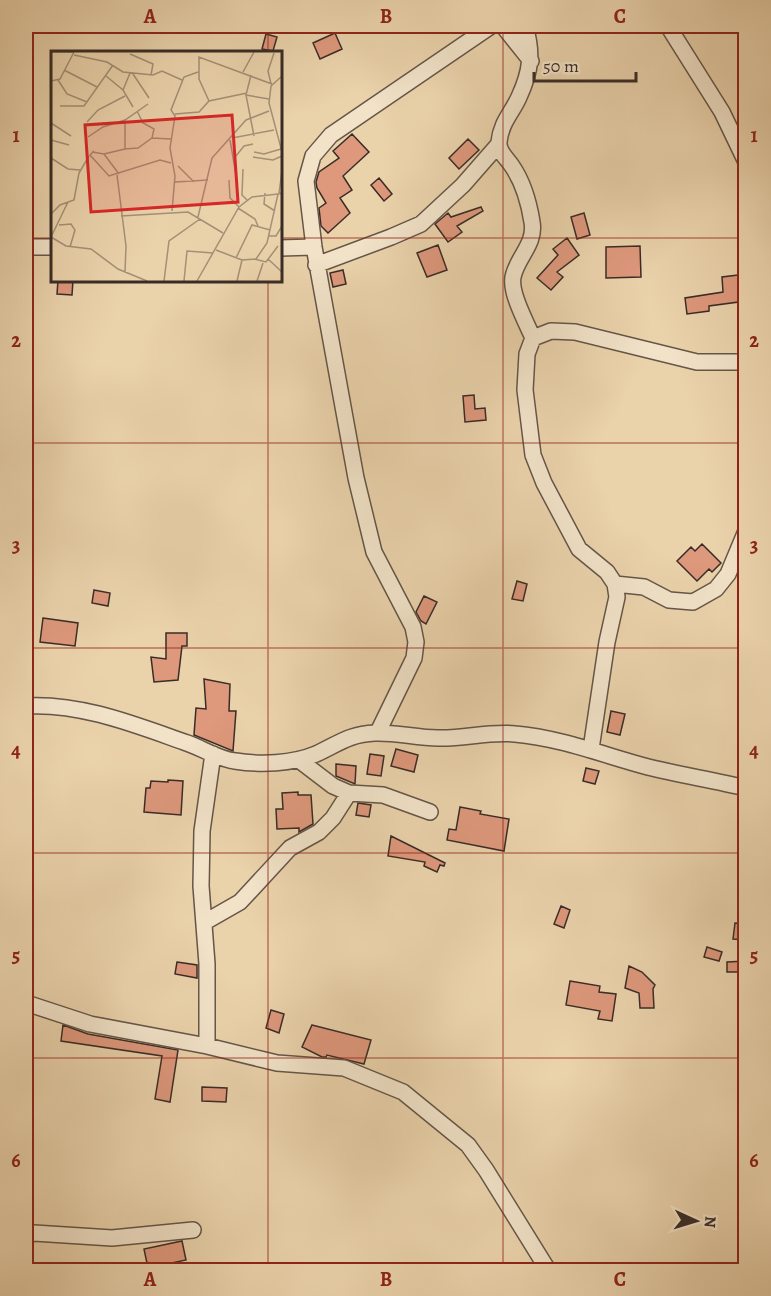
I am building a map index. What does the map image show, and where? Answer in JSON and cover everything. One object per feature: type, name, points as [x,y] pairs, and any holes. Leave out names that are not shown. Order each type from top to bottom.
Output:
[{"type":"street","points":[[378,732],[414,658],[416,642],[413,627],[374,552],[356,478],[316,265],[306,181],[313,156],[331,135],[491,26]]},
{"type":"street","points":[[503,26],[531,61]]},
{"type":"street","points":[[316,265],[422,224],[463,185],[498,145],[504,120],[519,98],[531,61],[525,26]]},
{"type":"street","points":[[668,26],[722,112],[746,162]]},
{"type":"street","points":[[498,145],[523,186],[534,228],[530,243],[517,265],[513,278],[514,293],[533,338],[527,354],[525,390],[533,455],[544,483],[579,549],[607,572],[615,584],[617,597],[607,642],[591,749]]},
{"type":"street","points":[[26,247],[51,247]]},
{"type":"street","points":[[282,248],[314,247]]},
{"type":"street","points":[[533,338],[551,331],[575,332],[697,362],[746,362]]},
{"type":"street","points":[[615,584],[644,587],[669,600],[693,602],[716,589],[728,574],[746,531]]},
{"type":"street","points":[[26,706],[45,705],[83,709],[187,742],[234,761],[266,763],[298,760],[354,734],[378,732],[414,738],[448,739],[514,734],[591,749],[655,769],[746,788]]},
{"type":"street","points":[[207,1046],[207,964],[201,886],[202,831],[213,754]]},
{"type":"street","points":[[298,760],[333,786],[349,794],[383,795],[430,812]]},
{"type":"street","points":[[205,922],[240,902],[290,848],[319,832],[333,818],[349,794]]},
{"type":"street","points":[[26,1003],[90,1024],[207,1046],[276,1063],[344,1068],[402,1092],[468,1145],[486,1170],[545,1270]]},
{"type":"street","points":[[26,1236],[33,1233],[112,1238],[194,1230]]},
{"type":"building","points":[[335,33],[342,49],[320,59],[313,43]]},
{"type":"building","points":[[266,34],[277,37],[273,51],[262,49]]},
{"type":"building","points":[[352,134],[369,152],[343,176],[352,190],[340,198],[350,213],[328,233],[321,226],[319,208],[326,203],[316,182],[319,172],[339,158],[333,151]]},
{"type":"building","points":[[468,139],[479,150],[459,169],[449,158]]},
{"type":"building","points":[[379,178],[392,194],[384,201],[371,185]]},
{"type":"building","points":[[481,207],[483,211],[457,226],[462,232],[448,242],[435,224],[448,213],[451,217]]},
{"type":"building","points":[[584,213],[590,235],[577,239],[571,217]]},
{"type":"building","points":[[567,238],[579,255],[557,272],[563,277],[551,290],[537,278],[558,255],[553,249]]},
{"type":"building","points":[[438,245],[447,270],[427,277],[417,253]]},
{"type":"building","points":[[640,246],[641,277],[606,278],[606,247]]},
{"type":"building","points":[[343,270],[346,284],[333,287],[330,273]]},
{"type":"building","points":[[746,274],[746,301],[709,306],[709,311],[687,314],[685,298],[723,292],[722,277]]},
{"type":"building","points":[[58,282],[73,282],[72,295],[57,294]]},
{"type":"building","points":[[474,395],[475,409],[485,408],[486,420],[465,422],[463,396]]},
{"type":"building","points":[[702,544],[721,563],[712,572],[709,569],[697,581],[677,561],[691,547],[695,551]]},
{"type":"building","points":[[517,581],[527,584],[523,601],[512,599]]},
{"type":"building","points":[[94,590],[110,593],[108,606],[92,603]]},
{"type":"building","points":[[424,596],[437,602],[426,624],[421,621],[416,612]]},
{"type":"building","points":[[43,618],[78,623],[75,646],[40,642]]},
{"type":"building","points":[[166,633],[187,633],[187,646],[182,646],[178,680],[154,682],[151,657],[166,659]]},
{"type":"building","points":[[204,679],[230,684],[229,711],[236,711],[233,751],[194,735],[196,708],[206,709]]},
{"type":"building","points":[[611,711],[625,714],[620,735],[607,732]]},
{"type":"building","points":[[396,749],[418,755],[414,772],[391,766]]},
{"type":"building","points":[[370,754],[384,756],[381,776],[367,774]]},
{"type":"building","points":[[336,764],[356,766],[355,784],[336,776]]},
{"type":"building","points":[[586,768],[599,771],[595,784],[583,781]]},
{"type":"building","points":[[168,780],[183,781],[181,815],[144,812],[146,788],[150,788],[151,781],[168,782]]},
{"type":"building","points":[[298,792],[298,795],[311,795],[313,824],[299,832],[299,828],[277,829],[276,809],[283,809],[282,793]]},
{"type":"building","points":[[358,803],[371,805],[369,817],[356,815]]},
{"type":"building","points":[[460,807],[481,811],[480,814],[509,819],[504,851],[447,840],[449,829],[456,830]]},
{"type":"building","points":[[391,836],[445,863],[444,866],[440,865],[437,872],[424,866],[425,862],[388,856]]},
{"type":"building","points":[[561,906],[570,910],[564,928],[554,924]]},
{"type":"building","points":[[735,923],[746,924],[746,940],[733,939]]},
{"type":"building","points":[[707,947],[722,952],[719,961],[704,957]]},
{"type":"building","points":[[746,961],[746,972],[727,972],[727,962]]},
{"type":"building","points":[[177,962],[197,965],[197,978],[175,974]]},
{"type":"building","points":[[629,966],[642,972],[655,985],[653,989],[654,1008],[640,1008],[639,993],[625,988]]},
{"type":"building","points":[[570,981],[600,986],[599,992],[616,994],[612,1021],[598,1019],[600,1011],[566,1005]]},
{"type":"building","points":[[271,1010],[284,1014],[279,1033],[266,1028]]},
{"type":"building","points":[[63,1025],[88,1034],[178,1050],[170,1102],[155,1099],[162,1056],[61,1041]]},
{"type":"building","points":[[312,1025],[371,1040],[364,1064],[327,1055],[322,1057],[302,1047]]},
{"type":"building","points":[[202,1087],[227,1088],[226,1102],[202,1101]]},
{"type":"building","points":[[182,1241],[186,1260],[148,1268],[144,1249]]}]
